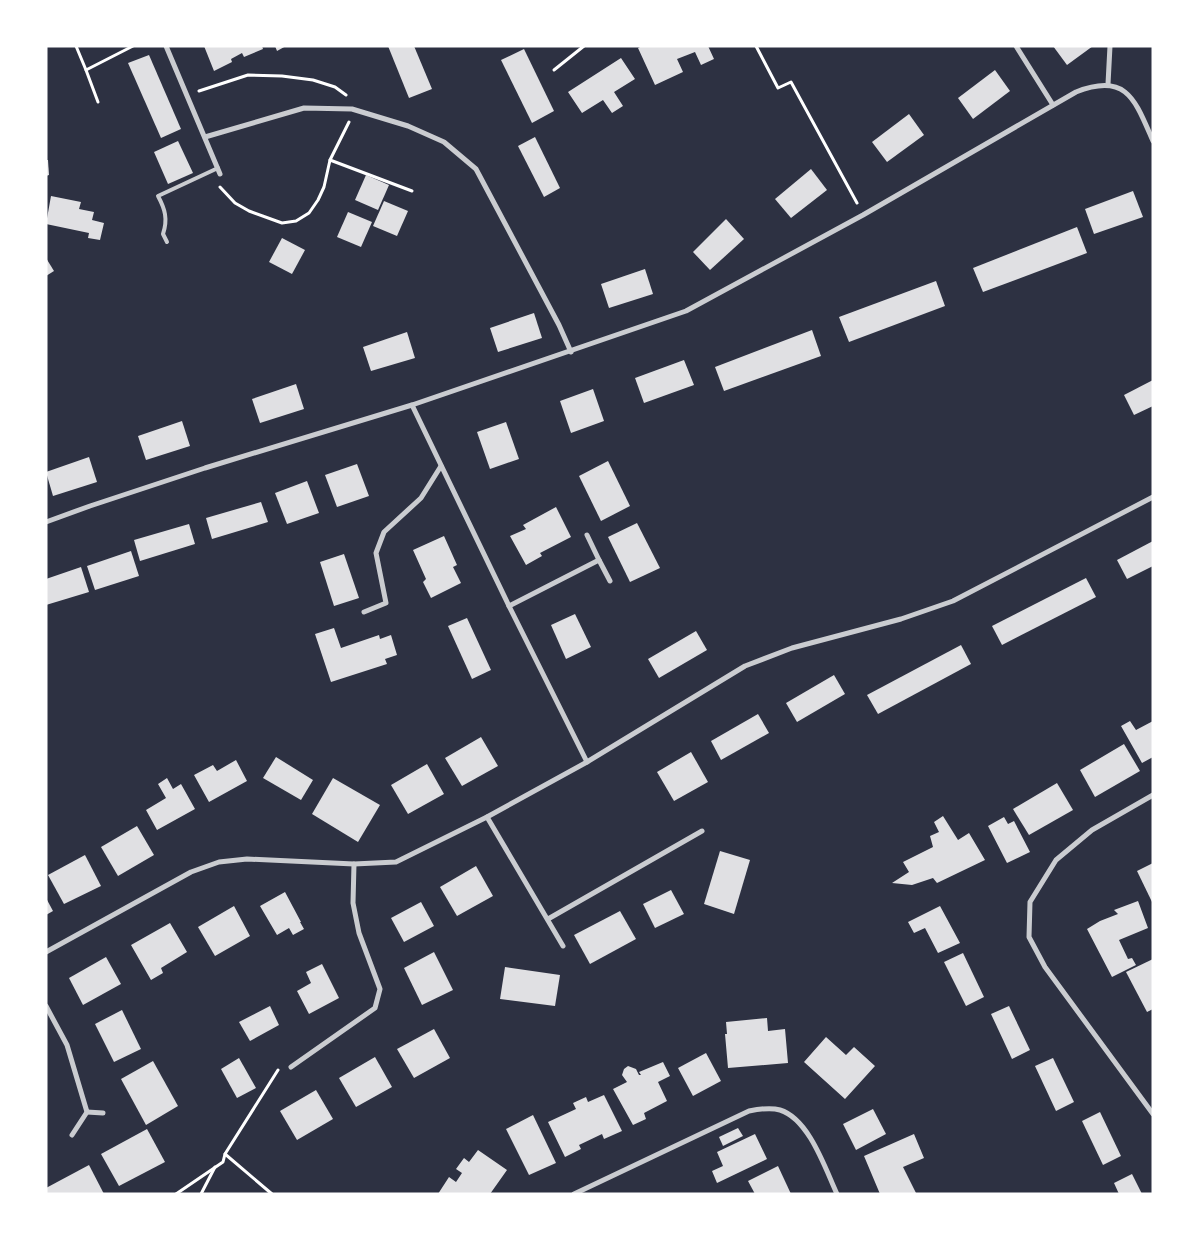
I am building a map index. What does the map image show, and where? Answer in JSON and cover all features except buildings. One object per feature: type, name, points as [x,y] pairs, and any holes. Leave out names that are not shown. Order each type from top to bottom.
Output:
[{"type":"street","points":[[166,46],[220,174]]},
{"type":"street","points":[[1016,46],[1053,105]]},
{"type":"street","points":[[1108,84],[1110,46]]},
{"type":"street","points":[[46,522],[205,468],[412,405],[686,311],[863,215],[1076,92],[1093,85],[1108,84],[1122,88],[1131,98],[1144,120],[1153,141]]},
{"type":"street","points":[[205,137],[304,108],[352,109],[408,126],[444,142],[476,168],[559,325],[571,352]]},
{"type":"street","points":[[412,405],[587,762]]},
{"type":"street","points":[[364,612],[386,603],[376,552],[384,532],[421,498],[441,466]]},
{"type":"street","points":[[46,952],[191,872],[219,862],[247,859],[354,864],[396,862],[587,762],[745,666],[792,648],[901,619],[953,601],[1153,497]]},
{"type":"street","points":[[587,535],[610,581]]},
{"type":"street","points":[[509,606],[599,560]]},
{"type":"street","points":[[1153,795],[1092,830],[1056,860],[1030,902],[1029,937],[1045,967],[1153,1114]]},
{"type":"street","points":[[487,816],[563,946]]},
{"type":"street","points":[[548,919],[702,831]]},
{"type":"street","points":[[291,1067],[375,1008],[380,989],[359,933],[353,903],[354,864]]},
{"type":"street","points":[[46,1006],[67,1045],[87,1112],[72,1135]]},
{"type":"street","points":[[574,1194],[749,1111],[766,1108],[780,1110],[797,1119],[808,1133],[837,1194]]},
{"type":"street","points":[[87,1112],[103,1113]]},
{"type":"lane","points":[[167,242],[163,234],[166,225],[166,211],[158,196],[218,168]]},
{"type":"path","points":[[76,46],[98,102]]},
{"type":"path","points":[[86,70],[133,46]]},
{"type":"path","points":[[554,70],[584,46]]},
{"type":"path","points":[[756,46],[778,88],[791,82],[863,215]]},
{"type":"path","points":[[186,95],[248,75],[282,76],[313,80],[335,87],[347,97],[352,109],[350,120],[330,160],[324,187],[309,213],[296,221],[282,223],[249,211],[235,203],[214,180],[220,174]]},
{"type":"path","points":[[330,160],[412,191]]},
{"type":"path","points":[[176,1194],[222,1162],[225,1154],[277,1070],[291,1067]]},
{"type":"path","points":[[225,1154],[272,1194]]},
{"type":"path","points":[[201,1194],[216,1167]]}]
